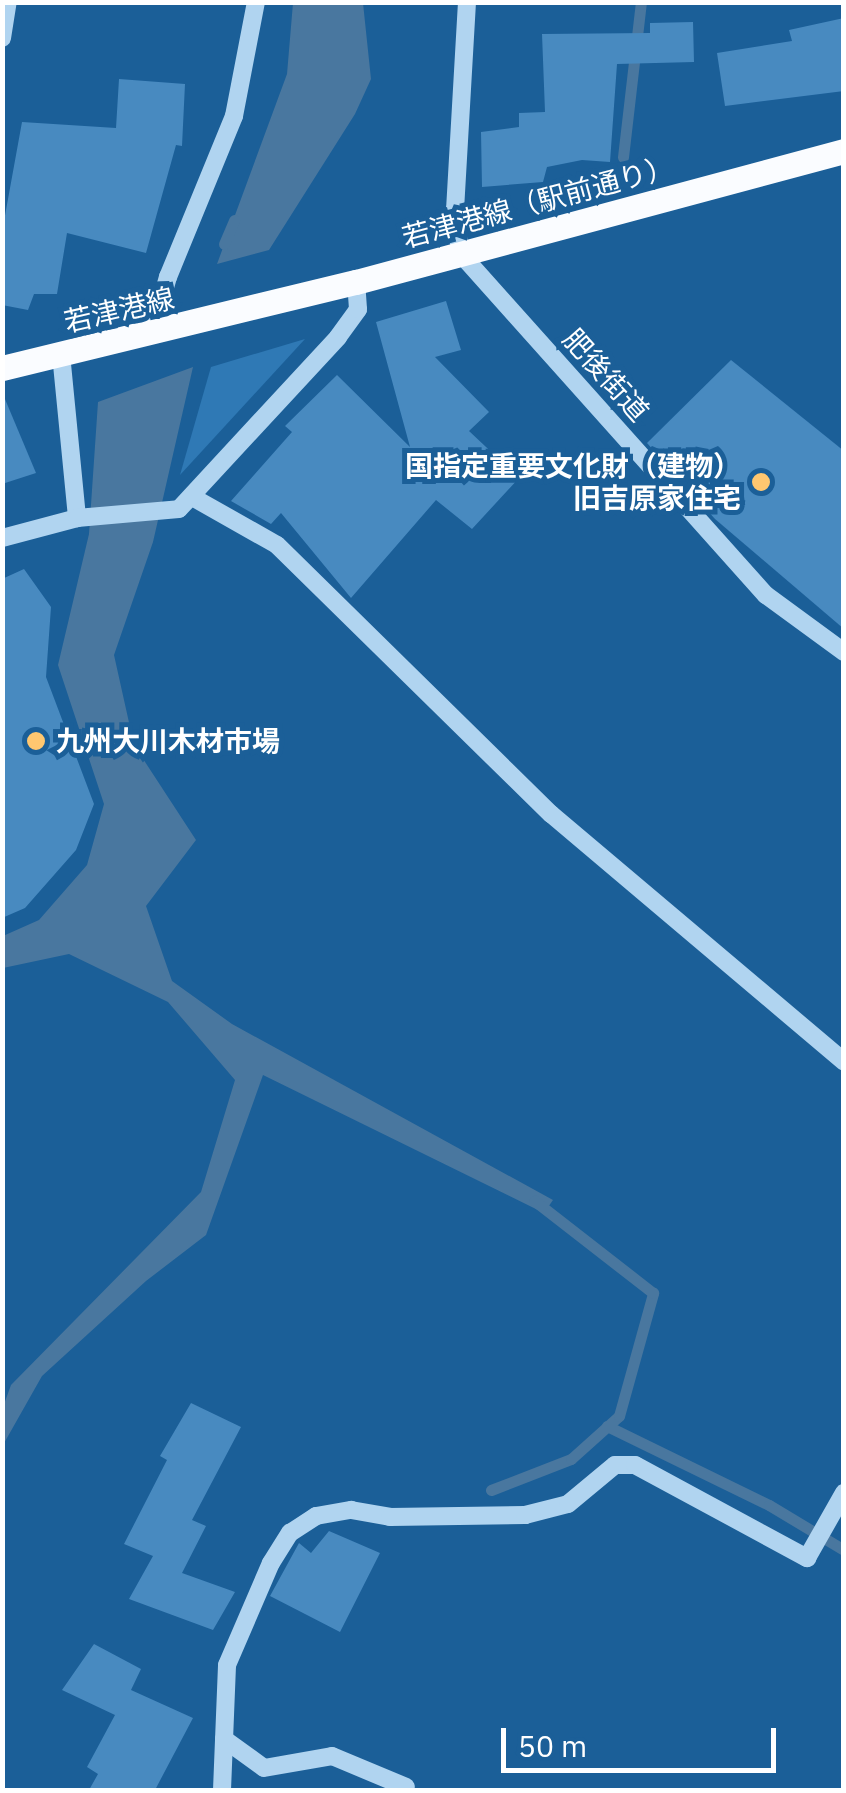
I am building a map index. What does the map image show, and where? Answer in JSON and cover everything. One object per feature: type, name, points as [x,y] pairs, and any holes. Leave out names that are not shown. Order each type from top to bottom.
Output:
[{"type":"main road","name":"若津港線（駅前通り）","points":[[248,309],[844,151]]},
{"type":"main road","name":"若津港線","points":[[2,368],[248,309]]},
{"type":"street","points":[[2,38],[8,2]]},
{"type":"street","points":[[152,333],[168,277],[234,116],[256,2]]},
{"type":"street","points":[[460,253],[455,209],[468,2]]},
{"type":"street","name":"肥後街道","points":[[460,253],[766,595],[844,652]]},
{"type":"street","points":[[186,503],[338,337],[358,309],[356,282]]},
{"type":"street","points":[[61,354],[77,518]]},
{"type":"street","points":[[2,538],[77,518],[186,503],[277,545],[552,814],[844,1062]]},
{"type":"street","points":[[222,1790],[227,1665],[272,1562],[290,1533],[316,1516],[350,1510],[390,1517],[525,1515],[568,1504],[614,1465],[635,1465],[807,1558],[839,1504]]},
{"type":"street","points":[[224,1738],[264,1768],[332,1756],[406,1787]]},
{"type":"shaded area","points":[[293,3],[363,3],[371,79],[355,114],[269,250],[217,264],[287,74]]},
{"type":"shaded area","points":[[305,339],[180,475],[211,367]]},
{"type":"shaded area","points":[[193,367],[153,542],[114,655],[134,745],[196,840],[146,906],[172,981],[232,1024],[553,1200],[544,1213],[263,1075],[206,1235],[146,1281],[42,1376],[3,1445],[3,1407],[11,1385],[201,1192],[235,1080],[168,1002],[69,954],[3,968],[3,936],[39,920],[87,865],[104,804],[58,665],[89,534],[98,402]]},
{"type":"building","points":[[844,18],[844,91],[725,106],[717,53],[792,41],[789,30]]},
{"type":"building","points":[[693,22],[694,62],[617,64],[610,162],[582,160],[547,167],[543,182],[482,187],[481,132],[519,127],[519,113],[545,112],[542,34],[650,33],[650,23]]},
{"type":"building","points":[[119,79],[185,84],[182,146],[176,145],[146,253],[67,233],[57,294],[34,294],[28,310],[2,305],[2,232],[22,122],[116,128]]},
{"type":"building","points":[[446,301],[461,350],[435,357],[489,412],[469,431],[519,478],[472,529],[436,500],[351,598],[281,513],[271,524],[231,501],[292,432],[285,426],[337,375],[410,447],[376,322]]},
{"type":"building","name":"国指定重要文化財（建物） 旧吉原家住宅","points":[[731,360],[844,451],[844,629],[715,519],[647,443]]},
{"type":"building","points":[[2,392],[36,473],[2,484]]},
{"type":"building","name":"九州大川木材市場","points":[[24,569],[51,607],[46,677],[94,804],[76,850],[25,908],[2,918],[2,579]]},
{"type":"building","points":[[191,1403],[241,1427],[192,1520],[206,1526],[182,1573],[235,1592],[213,1630],[129,1599],[153,1556],[124,1544],[167,1460],[160,1456]]},
{"type":"building","points":[[329,1531],[380,1553],[340,1632],[270,1596],[299,1543],[311,1553]]},
{"type":"building","points":[[94,1644],[141,1669],[131,1690],[193,1718],[155,1790],[89,1790],[98,1774],[87,1767],[115,1715],[62,1690]]},
{"type":"waterway","points":[[623,157],[641,2]]},
{"type":"waterway","points":[[224,244],[234,220]]},
{"type":"waterway","points":[[491,1490],[571,1459],[619,1416],[653,1293],[535,1201]]},
{"type":"waterway","points":[[607,1426],[769,1505],[844,1550]]},
{"type":"place","name":"国指定重要文化財（建物） 旧吉原家住宅","points":[[761,482]]},
{"type":"place","name":"九州大川木材市場","points":[[36,741]]}]
